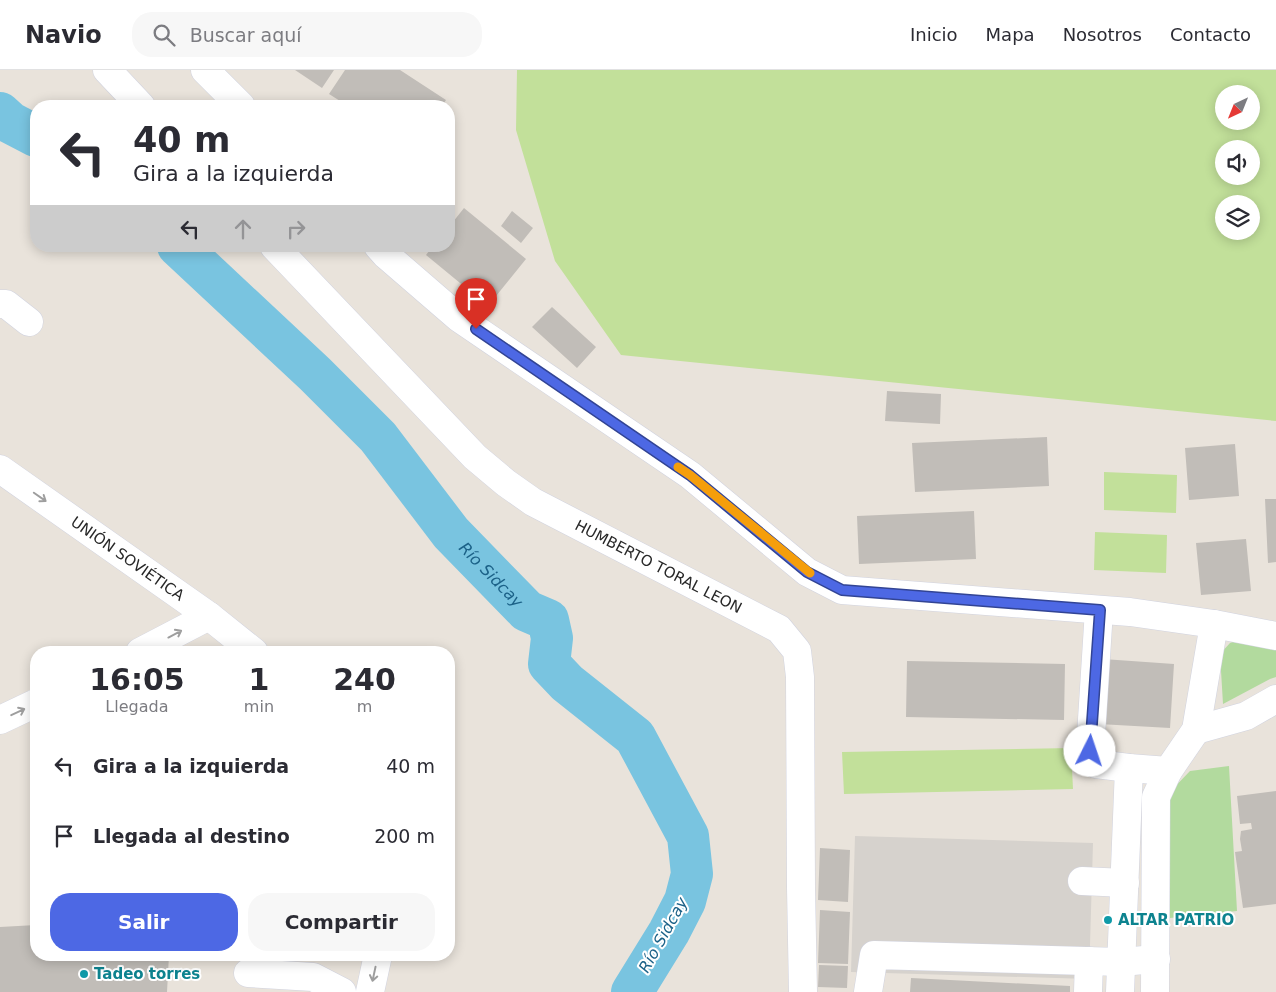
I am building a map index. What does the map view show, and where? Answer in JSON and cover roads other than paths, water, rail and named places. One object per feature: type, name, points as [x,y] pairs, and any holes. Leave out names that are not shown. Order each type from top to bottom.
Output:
[{"type":"street","points":[[107,70],[135,100]]},
{"type":"street","points":[[206,70],[235,100]]},
{"type":"street","name":"HUMBERTO TORAL LEON","points":[[280,252],[475,457],[506,483],[533,502],[779,629],[797,651],[800,677],[803,992]]},
{"type":"street","points":[[383,252],[459,318],[690,475],[807,572],[842,590],[1130,612],[1214,624],[1276,636]]},
{"type":"street","points":[[0,304],[6,304],[29,322]]},
{"type":"street","name":"UNIÓN SOVIÉTICA","points":[[0,469],[209,616],[246,646]]},
{"type":"street","points":[[1100,610],[1090,751],[1096,764],[1168,771]]},
{"type":"street","points":[[152,646],[209,616]]},
{"type":"street","points":[[1155,992],[1156,797],[1168,771],[1196,730],[1214,624]]},
{"type":"street","points":[[1196,730],[1246,716],[1276,699]]},
{"type":"street","points":[[0,720],[30,706]]},
{"type":"street","points":[[1120,992],[1129,768]]},
{"type":"street","points":[[1082,881],[1125,883]]},
{"type":"street","points":[[868,992],[874,956],[1121,962],[1156,959]]},
{"type":"street","points":[[370,992],[377,961]]},
{"type":"street","points":[[1088,992],[1089,961]]},
{"type":"street","points":[[248,973],[313,977],[342,992]]},
{"type":"waterway","name":"Río Sidcay","points":[[0,113],[11,123],[30,133]]},
{"type":"waterway","name":"Río Sidcay","points":[[184,252],[315,374],[378,437],[451,533],[527,611],[548,620],[552,638],[549,664],[567,683],[635,737],[688,836],[692,874],[685,901],[669,932],[632,992]]},
{"type":"place","name":"ALTAR PATRIO","points":[[1108,920]]},
{"type":"place","name":"Tadeo torres","points":[[84,974]]}]
